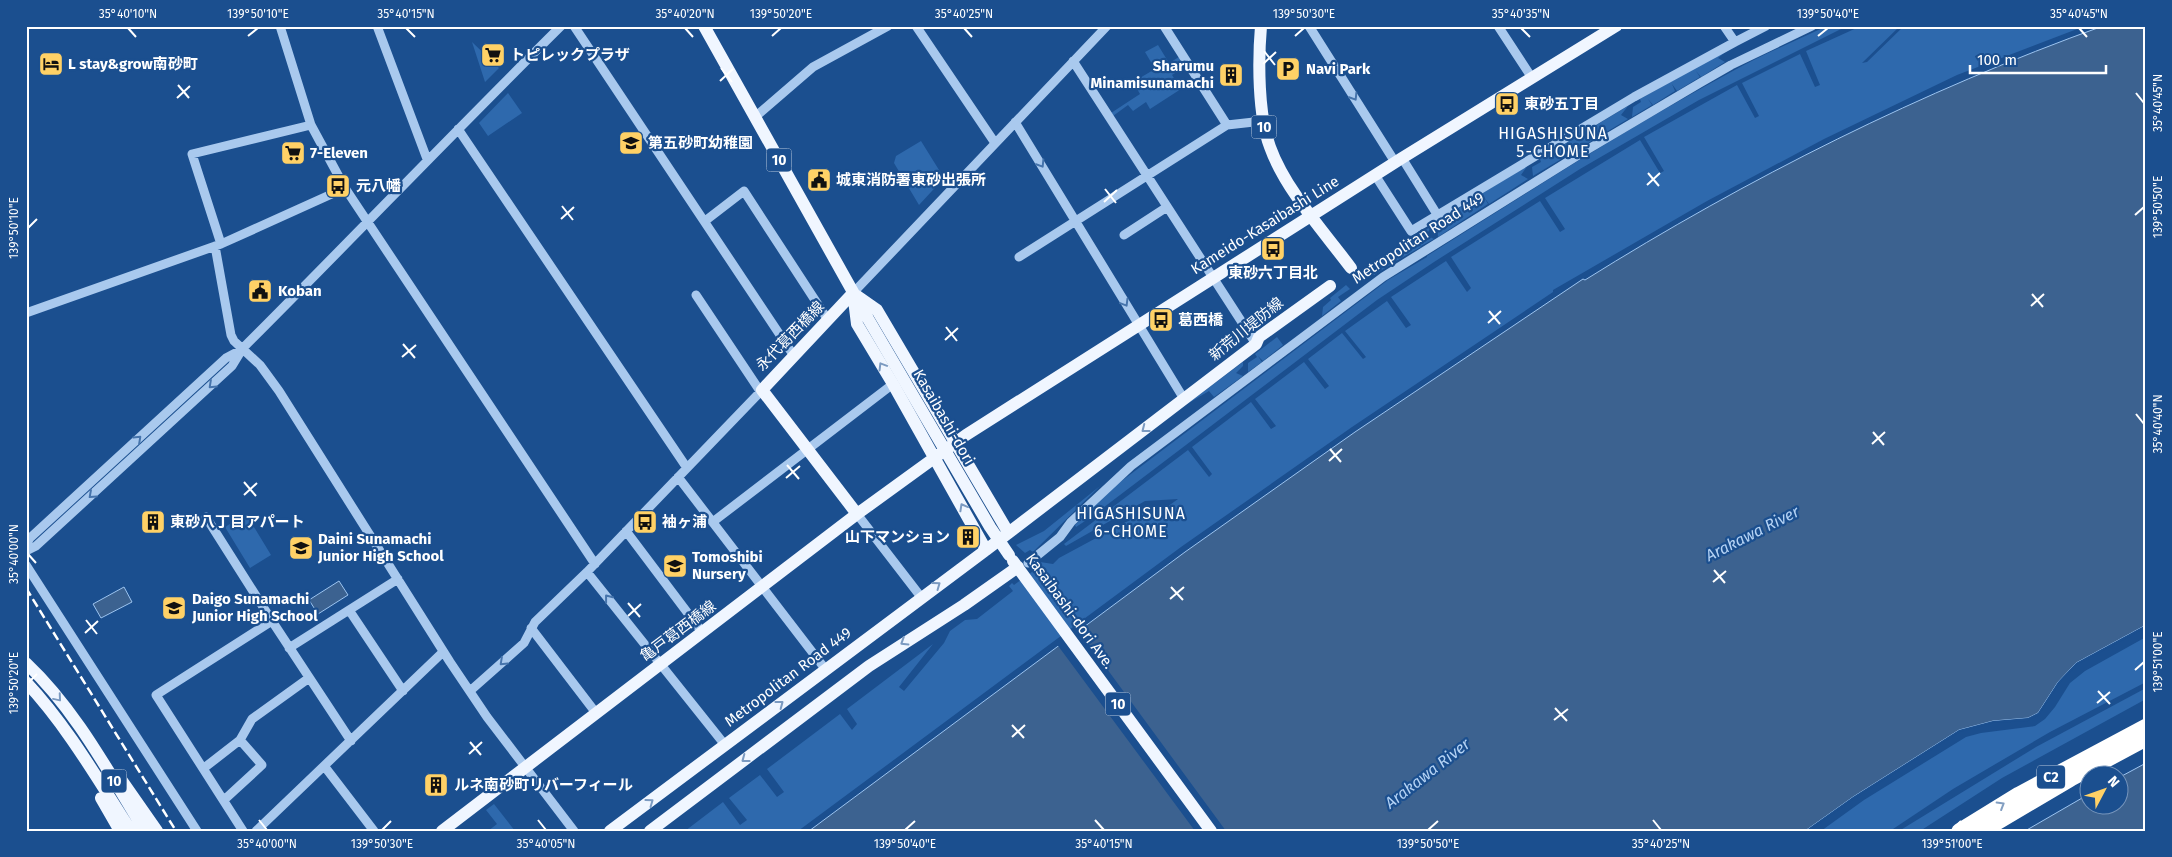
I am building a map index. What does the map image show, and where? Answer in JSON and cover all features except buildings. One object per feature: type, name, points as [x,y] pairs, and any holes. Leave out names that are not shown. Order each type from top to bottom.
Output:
[{"type":"highway","name":"C2","points":[[1959,831],[2019,794],[2146,726]]},
{"type":"highway","name":"C2","points":[[1983,831],[2071,779],[2146,740]]},
{"type":"main road","name":"10","points":[[704,26],[853,294],[857,324],[893,384],[986,550]]},
{"type":"main road","name":"10","points":[[1261,26],[1260,58],[1263,121],[1276,162],[1351,268]]},
{"type":"main road","name":"Kameido-Kasaibashi Line","points":[[934,458],[1138,324],[1398,160],[1616,26]]},
{"type":"main road","name":"新荒川堤防線","points":[[1184,399],[1256,344],[1259,337],[1330,286]]},
{"type":"main road","name":"10","points":[[853,294],[877,310],[1008,532]]},
{"type":"main road","name":"Kasaibashi-dori","points":[[853,294],[990,528],[1009,555]]},
{"type":"main road","name":"永代葛西橋線","points":[[853,294],[761,390],[857,514]]},
{"type":"main road","points":[[986,550],[1184,399]]},
{"type":"main road","name":"亀戸葛西橋線","points":[[442,831],[857,514],[934,458]]},
{"type":"main road","name":"Metropolitan Road 449","points":[[610,831],[986,550]]},
{"type":"main road","name":"Kasaibashi-dori Ave.","points":[[1009,555],[1024,569],[1211,831]]},
{"type":"main road","name":"Metropolitan Road 449","points":[[650,831],[868,666],[1024,569]]},
{"type":"main road","name":"10","points":[[26,663],[62,702],[85,735],[139,830]]},
{"type":"main road","name":"10","points":[[26,682],[51,711],[139,830]]},
{"type":"main road","points":[[85,735],[133,795],[157,831]]},
{"type":"main road","points":[[77,748],[120,831]]},
{"type":"street","points":[[280,26],[311,124],[345,188],[367,224],[595,564]]},
{"type":"street","points":[[377,26],[427,159]]},
{"type":"street","points":[[26,551],[36,546],[232,366],[243,348],[367,224],[427,159],[561,26]]},
{"type":"street","points":[[574,26],[794,356]]},
{"type":"street","points":[[755,117],[813,67],[888,26]]},
{"type":"street","points":[[916,26],[995,143]]},
{"type":"street","points":[[853,294],[1107,26]]},
{"type":"street","points":[[1164,26],[1227,126]]},
{"type":"street","points":[[1309,26],[1398,160],[1438,216]]},
{"type":"street","points":[[1498,26],[1532,78]]},
{"type":"street","points":[[1724,26],[1735,42]]},
{"type":"street","points":[[1375,175],[1411,231],[1634,97],[1766,26]]},
{"type":"street","name":"Metropolitan Road 449","points":[[1024,569],[1060,537],[1071,522],[1132,466],[1382,276],[1585,151],[1700,83],[1731,65],[1812,26]]},
{"type":"street","points":[[1073,61],[1256,344]]},
{"type":"street","points":[[1019,257],[1227,126],[1263,121]]},
{"type":"street","points":[[1015,122],[1184,399]]},
{"type":"street","points":[[311,124],[192,154],[218,245],[228,328],[234,341],[260,365],[280,392],[470,692],[574,831]]},
{"type":"street","points":[[458,129],[686,468]]},
{"type":"street","points":[[26,313],[218,245],[345,188]]},
{"type":"street","points":[[705,222],[744,191],[828,320]]},
{"type":"street","points":[[1124,235],[1167,207]]},
{"type":"street","points":[[470,692],[524,642],[531,628],[595,564],[761,390],[696,295]]},
{"type":"street","points":[[26,544],[30,538],[226,358],[243,348]]},
{"type":"street","points":[[714,521],[893,384]]},
{"type":"street","points":[[678,477],[714,521],[826,670]]},
{"type":"street","points":[[857,514],[921,597]]},
{"type":"street","points":[[206,516],[272,622],[351,741]]},
{"type":"street","points":[[626,531],[702,632]]},
{"type":"street","points":[[26,565],[197,831]]},
{"type":"street","points":[[587,572],[725,745]]},
{"type":"street","points":[[289,648],[398,579]]},
{"type":"street","points":[[349,610],[403,691]]},
{"type":"street","points":[[243,831],[156,695],[272,622]]},
{"type":"street","points":[[531,628],[596,713]]},
{"type":"street","points":[[256,831],[443,652]]},
{"type":"street","points":[[204,768],[240,740],[252,719],[309,678]]},
{"type":"street","points":[[224,800],[262,764],[240,740]]},
{"type":"street","points":[[324,767],[374,831]]},
{"type":"shaded area","points":[[1827,26],[1847,26],[1699,100],[1580,169],[1377,300],[1076,527],[1075,525],[1111,489],[1388,280],[1577,161],[1692,93],[1767,54]]},
{"type":"shaded area","points":[[1861,26],[1900,26],[1862,63],[1867,62],[1904,26],[2085,26],[1957,75],[1824,139],[1707,201],[1553,290],[1553,292],[1352,427],[1181,547],[798,831],[685,831],[723,802],[740,825],[747,820],[729,798],[760,775],[777,797],[784,792],[767,769],[840,714],[852,730],[857,724],[847,709],[933,644],[899,687],[904,691],[944,643],[950,631],[965,620],[977,619],[1013,591],[1009,586],[1012,583],[1014,585],[1036,569],[1034,566],[1040,562],[1053,564],[1059,558],[1150,509],[1163,510],[1178,499],[1145,501],[1066,546],[1064,544],[1188,450],[1209,477],[1212,474],[1192,447],[1251,402],[1271,429],[1276,426],[1255,399],[1304,362],[1325,389],[1329,386],[1308,359],[1342,333],[1363,359],[1366,357],[1345,331],[1387,301],[1406,328],[1411,325],[1391,297],[1446,261],[1467,292],[1471,288],[1451,257],[1540,201],[1560,232],[1565,229],[1545,198],[1640,140],[1660,173],[1664,171],[1644,137],[1737,85],[1755,118],[1759,116],[1742,83],[1800,54],[1815,87],[1820,85],[1806,51]]},
{"type":"shaded area","points":[[472,42],[499,68],[485,82]]},
{"type":"shaded area","points":[[1158,45],[1169,63],[1179,57],[1181,60],[1172,67],[1175,73],[1172,75],[1181,89],[1150,109],[1146,102],[1133,111],[1128,105],[1113,116],[1111,113],[1140,94],[1133,82],[1155,69],[1145,52]]},
{"type":"shaded area","points":[[1729,49],[1718,58],[1725,62],[1701,77],[1696,71],[1700,77],[1677,91],[1672,84],[1675,91],[1653,105],[1648,99],[1652,105],[1632,117],[1633,107],[1641,102],[1640,99]]},
{"type":"shaded area","points":[[508,93],[522,113],[488,136],[479,123]]},
{"type":"shaded area","points":[[1628,106],[1621,115],[1628,119],[1533,176],[1532,167],[1541,162],[1540,159]]},
{"type":"shaded area","points":[[921,141],[944,178],[919,205],[894,163],[896,156]]},
{"type":"shaded area","points":[[1528,165],[1521,175],[1528,179],[1489,204],[1484,197],[1488,204],[1438,237],[1437,227],[1445,222],[1443,218]]},
{"type":"shaded area","points":[[1433,225],[1426,235],[1434,239],[1421,246],[1417,241],[1421,247],[1396,261],[1392,257],[1395,262],[1374,275],[1367,269]]},
{"type":"shaded area","points":[[1346,285],[1350,289],[1338,297],[1341,301],[1322,316],[1323,307],[1331,300],[1330,298]]},
{"type":"shaded area","points":[[1277,337],[1283,345],[1263,361],[1258,356],[1262,362],[1248,372],[1248,363],[1257,357],[1255,354]]},
{"type":"shaded area","points":[[1243,362],[1243,366],[1236,373],[1243,376],[1214,397],[1209,391],[1187,404]]},
{"type":"shaded area","points":[[1100,486],[1033,552],[1030,550],[1025,553],[1016,545],[1044,531]]},
{"type":"shaded area","points":[[246,514],[271,555],[250,568],[225,527]]},
{"type":"shaded area","points":[[2146,637],[2146,682],[2050,732],[1953,789],[1890,831],[1821,831],[1864,800],[1966,737],[1981,733],[2035,726],[2045,719],[2055,707],[2070,683],[2085,671]]},
{"type":"shaded area","points":[[2146,688],[2146,699],[2002,778],[1920,831],[1899,831],[2036,747]]},
{"type":"shaded area","points":[[494,804],[515,831],[488,831],[497,824],[486,810]]},
{"type":"water","name":"Arakawa River","points":[[2103,26],[2146,26],[2146,625],[2076,663],[2058,682],[2038,713],[2028,718],[1993,721],[1959,730],[1853,797],[1805,831],[809,831],[1185,552],[1355,432],[1583,279],[1585,280],[1709,206],[1837,139],[1969,79],[2035,51]]},
{"type":"water","points":[[339,581],[348,595],[318,614],[309,600]]},
{"type":"water","points":[[124,587],[132,602],[101,618],[93,604]]},
{"type":"water","points":[[2146,763],[2146,831],[2025,831],[2080,799],[2080,814],[2130,814],[2130,772]]},
{"type":"pier","points":[[2146,625],[2146,628],[2077,665],[2060,683],[2039,715],[2028,721],[1994,723],[1960,732],[1854,799],[1809,831],[1805,831],[1853,797],[1959,730],[1993,721],[2028,718],[2038,713],[2058,682],[2076,663]]},
{"type":"pier","points":[[1077,628],[1226,831],[1195,831],[1056,643]]},
{"type":"railway","points":[[26,588],[176,831]]},
{"type":"place","name":"トピレックプラザ","points":[[493,55]]},
{"type":"place","name":"L stay&grow南砂町","points":[[51,64]]},
{"type":"place","name":"Navi Park","points":[[1288,69]]},
{"type":"place","name":"Sharumu Minamisunamachi","points":[[1231,75]]},
{"type":"place","name":"東砂五丁目","points":[[1507,104]]},
{"type":"place","name":"第五砂町幼稚園","points":[[631,143]]},
{"type":"place","name":"7-Eleven","points":[[293,153]]},
{"type":"place","name":"城東消防署東砂出張所","points":[[819,180]]},
{"type":"place","name":"元八幡","points":[[338,186]]},
{"type":"place","name":"東砂六丁目北","points":[[1273,249]]},
{"type":"place","name":"Koban","points":[[260,291]]},
{"type":"place","name":"葛西橋","points":[[1161,320]]},
{"type":"place","name":"東砂八丁目アパート","points":[[153,522]]},
{"type":"place","name":"袖ヶ浦","points":[[645,522]]},
{"type":"place","name":"山下マンション","points":[[968,537]]},
{"type":"place","name":"Daini Sunamachi Junior High School","points":[[301,548]]},
{"type":"place","name":"Tomoshibi Nursery","points":[[675,566]]},
{"type":"place","name":"Daigo Sunamachi Junior High School","points":[[174,608]]},
{"type":"place","name":"ルネ南砂町リバーフィール","points":[[436,785]]},
{"type":"district","name":"HIGASHISUNA 5-CHOME","points":[[1553,142]]},
{"type":"district","name":"HIGASHISUNA 6-CHOME","points":[[1131,522]]}]
